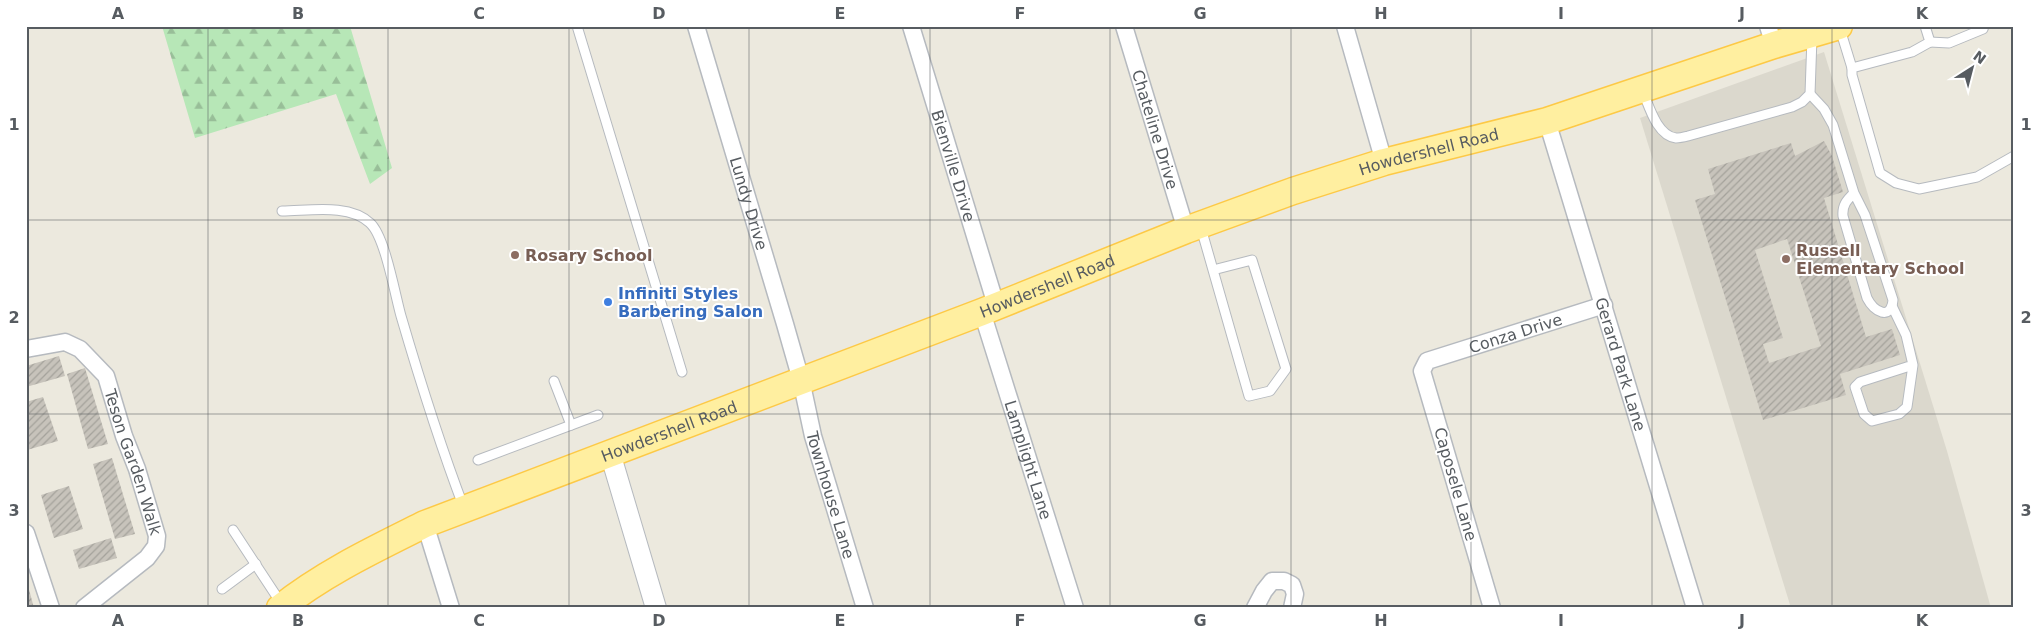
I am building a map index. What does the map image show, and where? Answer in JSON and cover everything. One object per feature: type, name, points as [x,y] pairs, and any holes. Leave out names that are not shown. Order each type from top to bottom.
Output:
[{"type":"main road","name":"Howdershell Road","points":[[281,607],[306,587],[425,524],[989,309],[1292,190],[1384,162],[1548,121],[1641,89],[1771,36],[1812,34],[1840,26]]},
{"type":"street","name":"Lundy Drive","points":[[696,26],[801,380]]},
{"type":"street","name":"Bienville Drive","points":[[911,26],[989,309]]},
{"type":"street","name":"Chateline Drive","points":[[1124,26],[1193,228]]},
{"type":"street","points":[[1345,26],[1384,162]]},
{"type":"street","name":"Gerard Park Lane","points":[[1548,121],[1695,608]]},
{"type":"street","name":"Conza Drive","points":[[1427,361],[1604,305]]},
{"type":"street","name":"Lamplight Lane","points":[[989,309],[1075,608]]},
{"type":"street","name":"Teson Garden Walk","points":[[26,349],[65,342],[80,349],[106,376],[157,536],[156,546],[147,558],[84,608]]},
{"type":"street","name":"Caposele Lane","points":[[1427,361],[1422,371],[1492,608]]},
{"type":"street","name":"Townhouse Lane","points":[[801,380],[813,436],[865,608]]},
{"type":"street","points":[[610,453],[656,608]]},
{"type":"street","points":[[425,524],[451,608]]},
{"type":"street","points":[[26,533],[51,608]]},
{"type":"street","points":[[1269,608],[1255,608],[1272,581],[1284,581],[1292,585],[1295,594],[1292,608]]},
{"type":"lane","points":[[577,26],[682,372]]},
{"type":"lane","points":[[1840,26],[1880,174],[1896,183],[1919,189],[1978,177],[2014,156]]},
{"type":"lane","points":[[1925,26],[1930,42]]},
{"type":"lane","points":[[1852,68],[1912,52],[1930,42],[1949,43],[1983,29],[1984,26]]},
{"type":"lane","points":[[1641,89],[1658,125],[1664,133],[1675,138],[1792,108],[1810,94],[1812,34]]},
{"type":"lane","points":[[1810,94],[1824,108],[1833,125],[1854,193],[1866,215],[1893,300],[1889,311],[1876,311],[1867,298],[1842,208],[1854,193]]},
{"type":"lane","points":[[282,211],[336,211],[354,214],[371,223],[380,239],[401,316],[443,453],[464,508]]},
{"type":"lane","points":[[1193,228],[1213,270],[1250,396],[1270,391],[1286,369],[1252,260],[1213,270]]},
{"type":"lane","points":[[1892,306],[1906,335],[1913,365],[1907,407],[1899,414],[1872,421],[1864,414],[1855,387],[1860,382],[1913,365]]},
{"type":"lane","points":[[554,380],[571,425]]},
{"type":"lane","points":[[478,460],[598,415]]},
{"type":"lane","points":[[233,530],[256,564],[281,607]]},
{"type":"lane","points":[[222,589],[256,564]]},
{"type":"shaded area","name":"Russell Elementary School","points":[[1824,52],[1947,451],[1991,608],[1791,608],[1640,118]]},
{"type":"green space","points":[[162,26],[350,26],[392,168],[370,184],[336,94],[195,138]]},
{"type":"building","points":[[1824,141],[1832,156],[1843,192],[1824,198],[1866,337],[1892,329],[1900,355],[1840,374],[1846,395],[1763,420],[1695,200],[1715,194],[1708,169],[1791,143],[1795,156]],"holes":[[[1787,239],[1821,346],[1769,363],[1763,344],[1783,338],[1755,250]]]},
{"type":"building","points":[[59,356],[65,376],[26,387],[26,366]]},
{"type":"building","points":[[85,368],[108,444],[88,449],[67,374]]},
{"type":"building","points":[[43,397],[58,441],[27,450],[26,402]]},
{"type":"building","points":[[112,458],[135,534],[115,539],[93,464]]},
{"type":"building","points":[[69,486],[83,529],[54,538],[41,495]]},
{"type":"building","points":[[111,538],[117,558],[79,569],[73,550]]},
{"type":"building","points":[[27,582],[34,608],[26,608]]},
{"type":"place","name":"Rosary School","points":[[515,255]]},
{"type":"place","name":"Russell Elementary School","points":[[1786,259]]},
{"type":"place","name":"Infiniti Styles Barbering Salon","points":[[608,302]]}]
